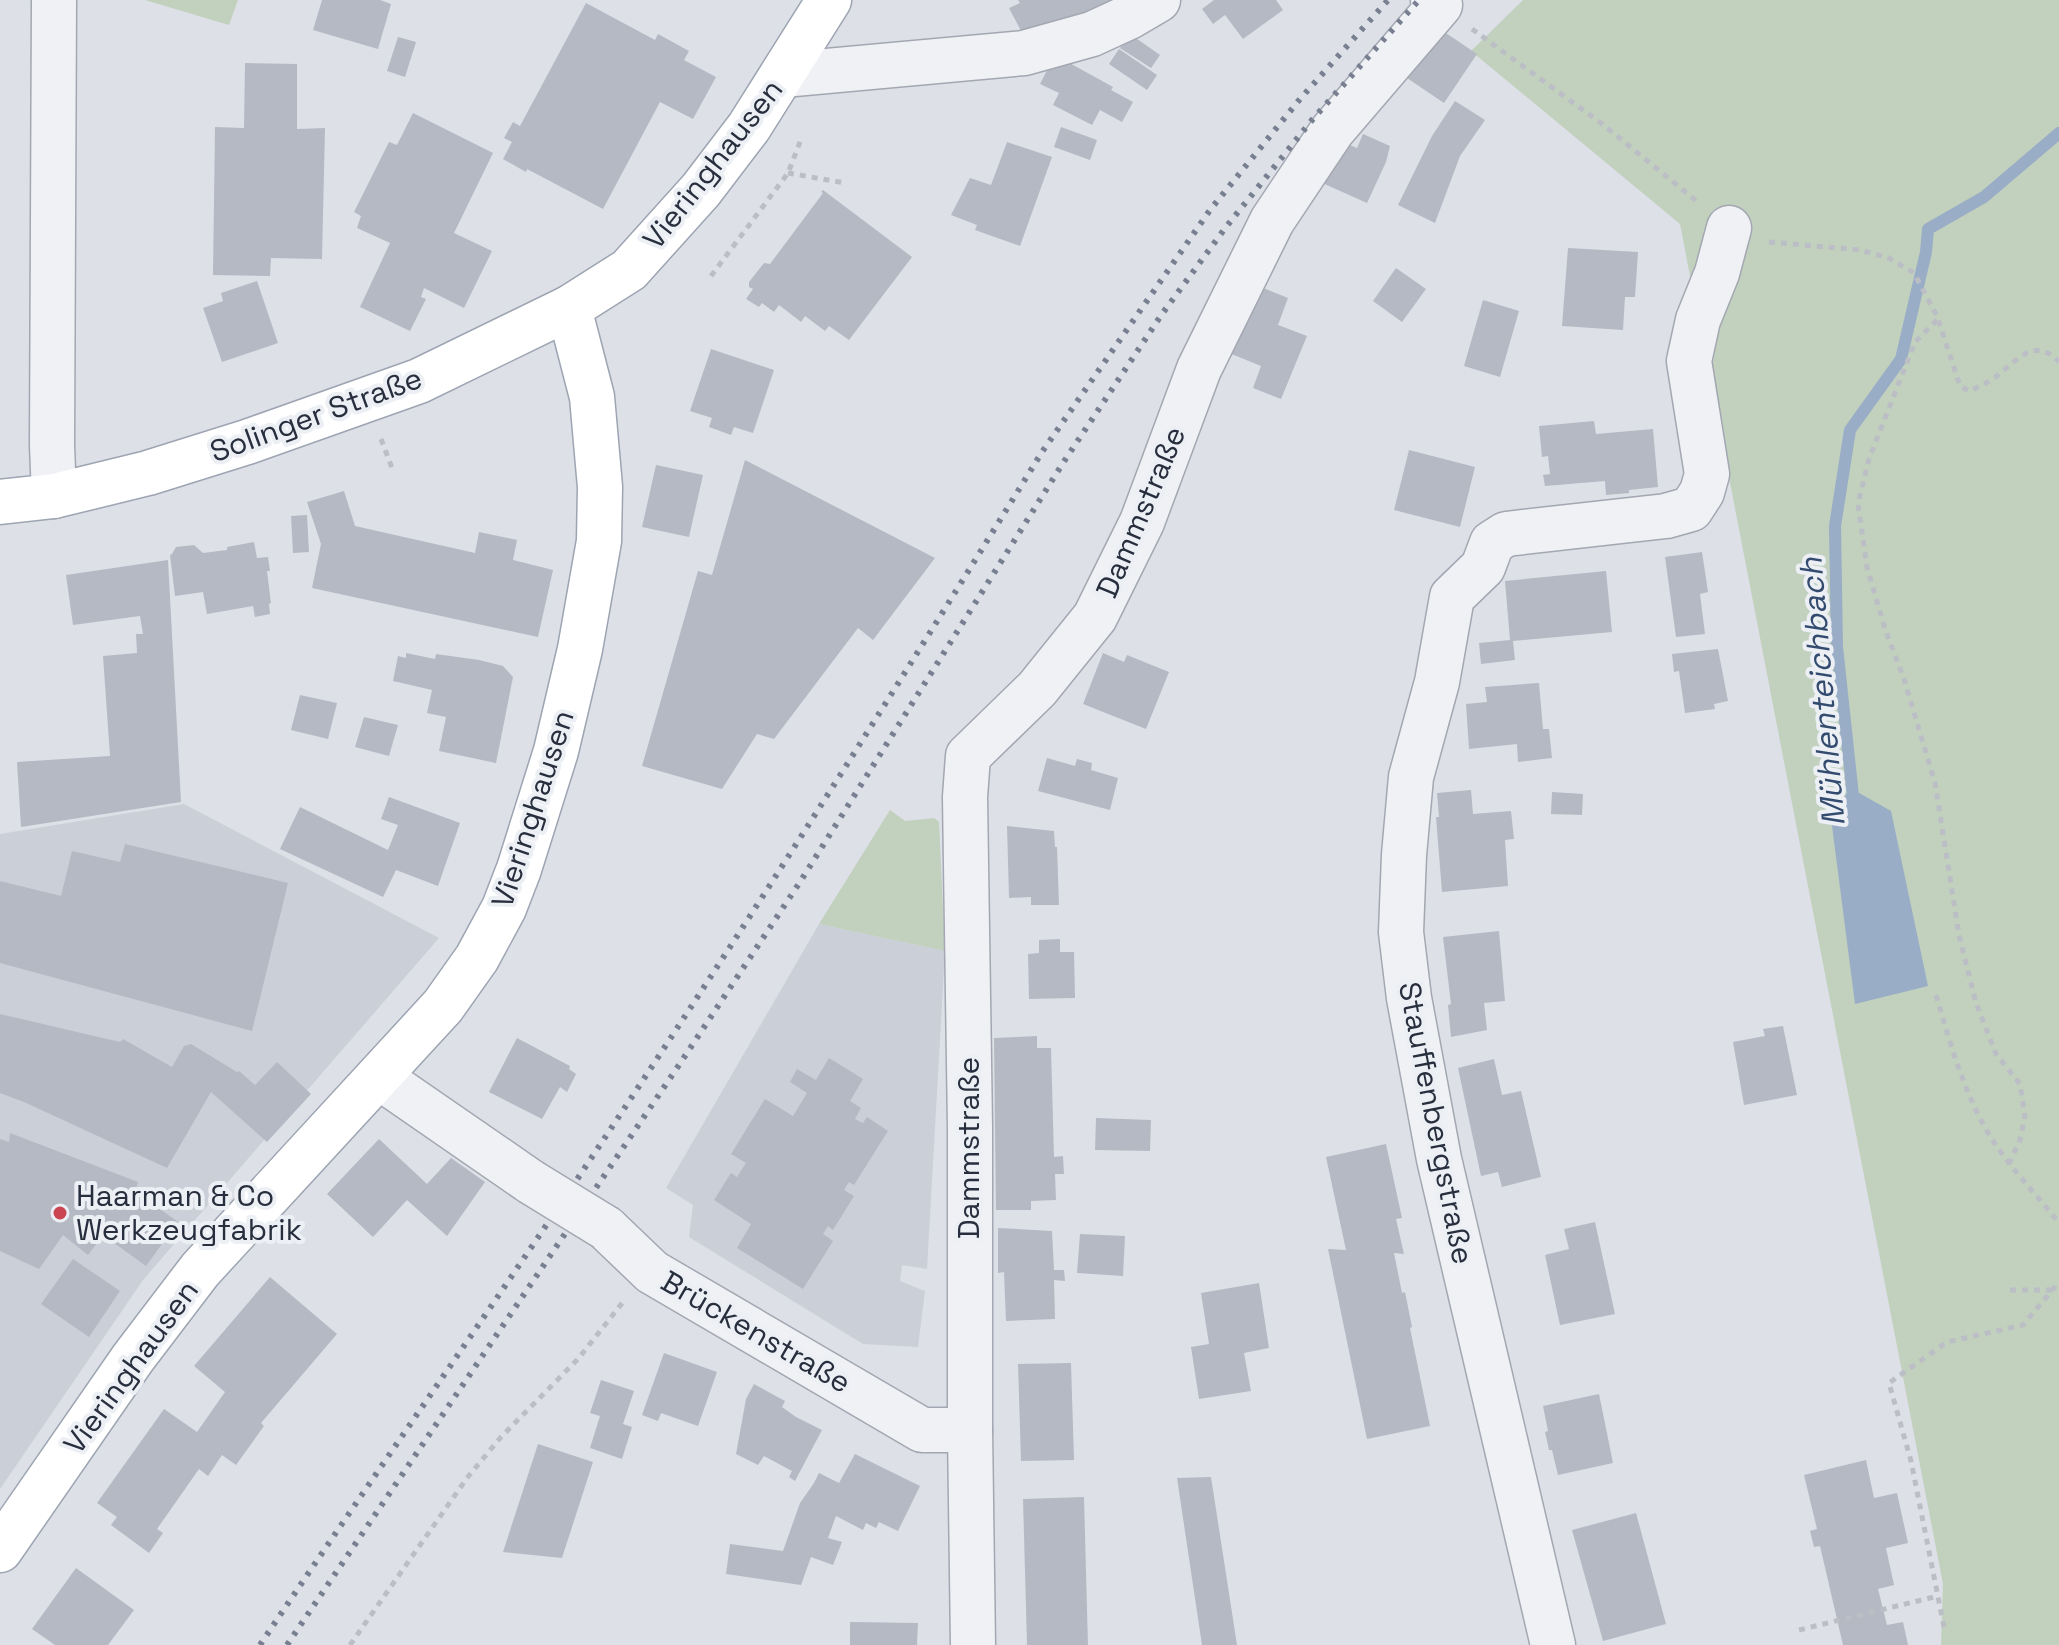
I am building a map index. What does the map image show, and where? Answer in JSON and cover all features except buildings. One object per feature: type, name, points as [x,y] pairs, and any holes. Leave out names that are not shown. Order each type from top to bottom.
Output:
[{"type":"main road","name":"Vieringhausen","points":[[0,1550],[133,1358],[200,1270],[443,1006],[477,958],[504,908],[556,751],[580,649],[599,541],[600,487],[592,397],[569,308],[629,270],[701,190],[749,127],[829,0]]},
{"type":"main road","name":"Solinger Straße","points":[[0,502],[54,496],[162,469],[247,442],[406,386],[569,308]]},
{"type":"street","points":[[54,0],[54,496]]},
{"type":"street","points":[[783,75],[1024,53],[1092,34],[1158,0]]},
{"type":"street","name":"Dammstraße","points":[[970,1430],[965,797],[968,756],[1037,689],[1095,617],[1142,522],[1199,369],[1272,221],[1332,131],[1436,2]]},
{"type":"street","name":"Stauffenbergstraße","points":[[1553,1645],[1439,1159],[1409,998],[1401,932],[1411,777],[1437,682],[1452,597],[1483,567],[1492,543],[1506,534],[1666,516],[1691,509],[1702,492],[1707,474],[1689,361],[1698,320],[1717,273],[1729,228]]},
{"type":"street","name":"Brückenstraße","points":[[379,1077],[531,1182],[606,1228],[652,1272],[922,1430],[970,1430]]},
{"type":"street","points":[[970,1430],[973,1645]]},
{"type":"path","points":[[1436,2],[1601,123],[1729,228],[1751,240],[1860,250],[1889,258],[1914,273],[1937,318],[1960,386],[1969,391],[1997,376],[2025,352],[2052,355],[2059,362]]},
{"type":"path","points":[[711,276],[788,173],[802,137]]},
{"type":"path","points":[[788,173],[845,183]]},
{"type":"path","points":[[1937,318],[1915,342],[1869,459],[1858,504],[1867,567],[1935,783],[1959,935],[1976,1003],[1996,1054],[2020,1084],[2025,1116],[2020,1140],[2009,1164]]},
{"type":"path","points":[[383,443],[392,468]]},
{"type":"path","points":[[1936,995],[1957,1068],[1983,1124],[2009,1164],[2059,1223]]},
{"type":"path","points":[[350,1645],[467,1478],[501,1437],[578,1359],[624,1301],[652,1272]]},
{"type":"path","points":[[1944,1627],[1911,1461],[1889,1383],[1947,1342],[2023,1325],[2059,1282]]},
{"type":"path","points":[[2010,1290],[2052,1290]]},
{"type":"path","points":[[1799,1630],[1938,1596]]},
{"type":"shaded area","points":[[184,804],[439,938],[143,1280],[0,1489],[0,834]]},
{"type":"shaded area","points":[[819,924],[945,951],[927,1269],[902,1265],[900,1281],[925,1291],[918,1347],[863,1344],[689,1237],[693,1205],[666,1188]]},
{"type":"green space","points":[[145,0],[238,0],[229,25]]},
{"type":"green space","points":[[1523,0],[2059,0],[2059,1645],[1941,1645],[1943,1584],[1680,224],[1471,51]]},
{"type":"green space","points":[[890,810],[905,821],[934,818],[939,822],[945,951],[819,924]]},
{"type":"water","points":[[1852,789],[1891,811],[1928,986],[1855,1004],[1831,818]]},
{"type":"waterway","name":"Mühlenteichbach","points":[[1854,805],[1837,647],[1835,526],[1850,430],[1901,359],[1926,252],[1928,229],[1984,197],[2059,133]]},
{"type":"railway","points":[[260,1645],[671,1038],[1042,452],[1210,210],[1300,99],[1388,0]]},
{"type":"railway","points":[[287,1645],[800,882],[1063,463],[1162,314],[1226,227],[1312,120],[1419,0]]},
{"type":"place","name":"Haarman & Co Werkzeugfabrik","points":[[60,1213]]}]
